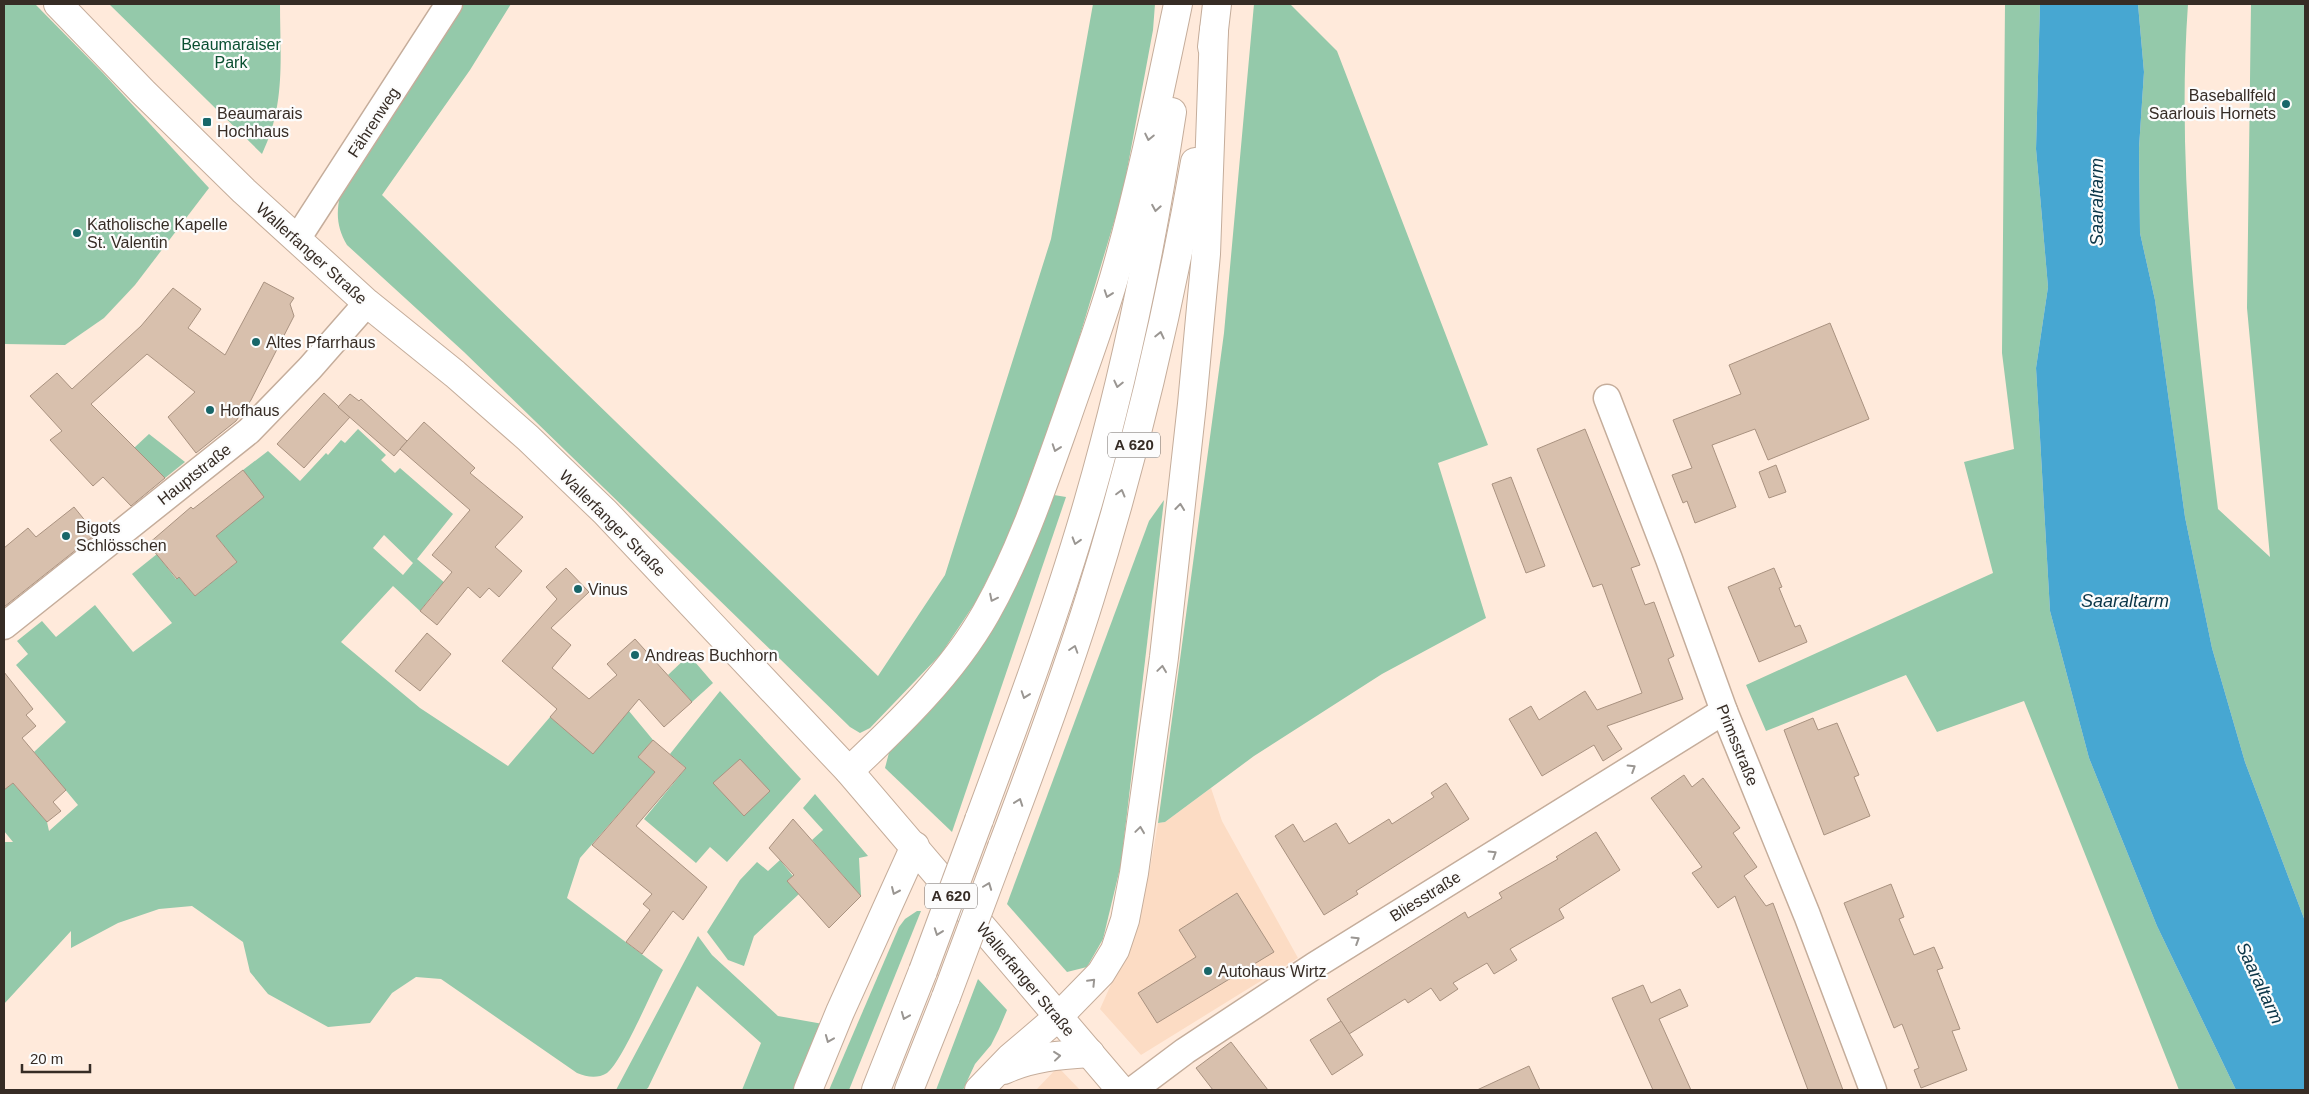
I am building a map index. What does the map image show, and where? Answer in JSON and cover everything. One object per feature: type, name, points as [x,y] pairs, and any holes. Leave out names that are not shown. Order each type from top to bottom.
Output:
[{"type":"main road","name":"Wallerfanger Straße","points":[[58,4],[143,92],[244,191],[367,303],[499,413],[605,512],[849,771],[915,846],[1121,1090]]},
{"type":"main road","points":[[849,771],[926,693],[958,655],[986,613],[1013,558],[1046,476],[1114,278],[1145,159],[1178,4]]},
{"type":"main road","name":"A 620","points":[[876,1090],[923,971],[1025,696],[1064,581],[1109,423],[1145,264],[1164,162],[1187,4]]},
{"type":"main road","points":[[987,1082],[1010,1058],[1058,1017],[1101,973],[1115,950],[1124,920],[1134,873],[1164,657],[1192,404],[1206,254],[1215,17]]},
{"type":"main road","name":"A 620","points":[[909,1090],[946,997],[1054,708],[1087,608],[1139,428],[1176,268],[1215,17]]},
{"type":"main road","points":[[808,1090],[840,1012],[915,846]]},
{"type":"main road","points":[[987,1082],[1028,1061],[1054,1055],[1090,1054]]},
{"type":"street","name":"Fährenweg","points":[[297,239],[449,4]]},
{"type":"street","name":"Hauptstraße","points":[[4,626],[249,431],[310,368],[367,303]]},
{"type":"street","name":"Primsstraße","points":[[1607,398],[1669,559],[1724,711],[1807,915],[1873,1090]]},
{"type":"street","name":"Bliesstraße","points":[[1133,1090],[1185,1050],[1314,966],[1724,711]]},
{"type":"shaded area","points":[[1211,788],[1222,821],[1298,958],[1141,1055],[1100,1009],[1134,933],[1150,868],[1158,823],[1165,822]]},
{"type":"shaded area","points":[[1058,1067],[1080,1090],[1036,1090]]},
{"type":"green space","points":[[4,4],[35,4],[103,73],[209,188],[135,285],[104,318],[65,345],[4,344]]},
{"type":"green space","name":"Beaumaraiser Park","points":[[109,4],[280,4],[281,62],[278,99],[270,136],[262,154]]},
{"type":"green space","points":[[462,4],[511,4],[470,70],[382,195],[878,676],[945,575],[1051,239],[1093,4],[1155,4],[1153,30],[1123,192],[1072,362],[1009,536],[977,600],[941,654],[870,728],[860,733],[850,727],[464,352],[347,245],[338,221],[340,195]]},
{"type":"green space","points":[[1254,4],[1290,4],[1337,51],[1488,445],[1438,463],[1486,618],[1382,674],[1254,756],[1165,822],[1158,823],[1224,333]]},
{"type":"green space","points":[[2005,4],[2040,4],[2036,149],[2048,287],[2036,368],[2050,611],[2089,758],[2157,926],[2236,1090],[2179,1090],[2024,701],[1937,732],[1906,675],[1766,731],[1746,685],[1993,573],[1964,462],[2014,449],[2002,353]]},
{"type":"green space","points":[[2138,4],[2188,4],[2185,67],[2187,194],[2203,383],[2218,509],[2270,557],[2247,308],[2251,4],[2305,4],[2305,921],[2245,762],[2212,648],[2185,517],[2155,300],[2140,233],[2139,148],[2144,72]]},
{"type":"green space","points":[[358,429],[386,455],[381,460],[395,473],[400,468],[453,514],[417,559],[446,584],[435,592],[420,611],[393,586],[341,642],[420,708],[508,766],[550,717],[593,753],[629,711],[653,740],[638,757],[655,772],[580,858],[567,898],[663,970],[621,1055],[607,1073],[603,1075],[592,1077],[577,1073],[441,979],[416,977],[392,993],[370,1023],[328,1027],[268,994],[250,972],[243,942],[192,906],[159,909],[118,923],[71,948],[71,931],[4,1004],[4,842],[13,842],[4,831],[4,790],[13,783],[47,822],[49,831],[78,805],[34,752],[66,722],[16,665],[28,654],[17,641],[42,621],[56,637],[95,605],[133,652],[172,623],[132,574],[157,554],[176,579],[179,577],[195,596],[237,562],[216,536],[243,470],[268,451],[300,481],[341,440],[345,443]],"holes":[[[384,535],[413,563],[403,575],[373,548]]]},
{"type":"green space","points":[[149,434],[185,462],[165,478],[134,448]]},
{"type":"green space","points":[[1054,495],[1066,497],[952,832],[885,768],[891,745]]},
{"type":"green space","points":[[1164,500],[1121,864],[1103,939],[1087,967],[1067,972],[1007,904],[1149,521]]},
{"type":"green space","points":[[689,655],[713,683],[692,702],[668,675]]},
{"type":"green space","points":[[720,691],[801,779],[727,862],[710,847],[696,863],[644,819],[686,768],[670,754]]},
{"type":"green space","points":[[815,794],[868,856],[859,858],[861,896],[812,840],[823,830],[803,808]]},
{"type":"green space","points":[[780,860],[793,876],[787,881],[799,894],[754,936],[744,966],[728,960],[707,932],[740,880],[757,862],[768,871]]},
{"type":"green space","points":[[917,911],[921,911],[849,1090],[829,1090],[899,927],[905,919]]},
{"type":"green space","points":[[698,936],[712,955],[778,1016],[823,1024],[795,1090],[742,1090],[761,1043],[697,986],[648,1088],[645,1090],[616,1090]]},
{"type":"green space","points":[[978,979],[1007,1010],[991,1045],[975,1064],[963,1090],[936,1090]]},
{"type":"water","name":"Saaraltarm","points":[[2040,4],[2138,4],[2144,72],[2139,148],[2140,233],[2155,300],[2185,517],[2212,648],[2245,762],[2305,921],[2305,1090],[2236,1090],[2157,926],[2089,758],[2050,611],[2036,368],[2048,287],[2036,149]]},
{"type":"building","name":"Hofhaus","points":[[264,282],[294,298],[290,304],[294,316],[251,400],[236,421],[196,453],[168,417],[195,392],[147,354],[91,404],[165,478],[131,506],[103,477],[93,486],[50,440],[62,431],[30,396],[57,373],[72,389],[141,326],[173,288],[201,309],[188,328],[225,355]]},
{"type":"building","points":[[1830,323],[1869,419],[1768,460],[1755,429],[1712,445],[1736,507],[1695,523],[1687,501],[1683,503],[1672,475],[1692,468],[1673,420],[1741,394],[1729,365]]},
{"type":"building","points":[[324,393],[350,417],[304,468],[277,444]]},
{"type":"building","points":[[350,394],[359,401],[361,399],[407,441],[394,456],[338,407]]},
{"type":"building","points":[[424,422],[475,468],[470,473],[523,517],[495,547],[522,571],[499,597],[489,588],[480,598],[468,587],[437,625],[420,611],[452,572],[432,555],[470,510],[400,449]]},
{"type":"building","points":[[1585,429],[1640,565],[1631,568],[1645,605],[1654,602],[1674,656],[1668,659],[1683,699],[1607,726],[1622,749],[1603,761],[1594,745],[1542,776],[1509,719],[1531,706],[1539,720],[1585,691],[1597,710],[1642,693],[1602,584],[1593,587],[1537,449]]},
{"type":"building","points":[[1776,465],[1786,492],[1769,498],[1759,472]]},
{"type":"building","points":[[243,470],[264,497],[216,536],[237,562],[195,596],[179,577],[177,579],[148,544],[191,507],[193,509]]},
{"type":"building","points":[[1511,477],[1545,566],[1526,573],[1492,484]]},
{"type":"building","points":[[74,507],[96,534],[4,607],[4,548],[28,528],[36,537]]},
{"type":"building","points":[[566,568],[589,592],[551,628],[571,645],[552,668],[589,699],[617,675],[607,664],[635,639],[692,702],[664,727],[639,699],[593,754],[550,717],[557,709],[502,661],[557,599],[546,587]]},
{"type":"building","points":[[1774,568],[1782,587],[1779,588],[1795,627],[1800,625],[1807,642],[1759,662],[1728,587]]},
{"type":"building","points":[[427,633],[451,654],[420,691],[395,671]]},
{"type":"building","points":[[4,672],[33,709],[26,715],[36,726],[22,738],[66,790],[53,802],[61,811],[47,822],[13,783],[4,790]]},
{"type":"building","points":[[1813,718],[1818,730],[1837,723],[1859,775],[1854,777],[1870,816],[1824,835],[1784,730]]},
{"type":"building","points":[[653,740],[686,768],[636,826],[707,887],[683,920],[673,911],[642,954],[626,942],[650,910],[643,904],[652,894],[592,845],[655,772],[638,757]]},
{"type":"building","points":[[740,759],[770,791],[744,816],[713,783]]},
{"type":"building","points":[[1684,775],[1692,787],[1703,778],[1740,828],[1733,833],[1757,867],[1744,876],[1766,906],[1773,903],[1843,1090],[1808,1090],[1735,896],[1718,908],[1692,873],[1702,867],[1651,798]]},
{"type":"building","points":[[1446,783],[1469,819],[1356,891],[1358,894],[1324,915],[1275,836],[1293,824],[1304,842],[1336,823],[1349,844],[1389,819],[1392,824],[1434,797],[1431,793]]},
{"type":"building","points":[[793,819],[861,896],[829,928],[787,881],[794,875],[769,848]]},
{"type":"building","points":[[1596,832],[1620,870],[1559,909],[1564,918],[1510,949],[1517,960],[1494,974],[1487,963],[1453,983],[1458,989],[1440,1001],[1431,988],[1408,1003],[1405,999],[1349,1034],[1327,999],[1465,912],[1468,918],[1502,898],[1499,893],[1558,859],[1556,857]]},
{"type":"building","points":[[1891,884],[1904,917],[1899,919],[1914,955],[1934,947],[1943,968],[1937,970],[1960,1029],[1952,1031],[1967,1070],[1921,1088],[1914,1070],[1919,1068],[1902,1024],[1894,1028],[1844,903]]},
{"type":"building","name":"Autohaus Wirtz","points":[[1237,893],[1274,952],[1157,1023],[1138,993],[1196,957],[1179,930]]},
{"type":"building","points":[[1643,985],[1651,1003],[1680,989],[1688,1006],[1659,1019],[1691,1090],[1653,1090],[1612,998]]},
{"type":"building","points":[[1341,1021],[1363,1055],[1332,1075],[1310,1040]]},
{"type":"building","points":[[1231,1042],[1268,1090],[1213,1090],[1196,1068]]},
{"type":"building","points":[[1529,1066],[1540,1090],[1477,1090]]},
{"type":"place","name":"Baseballfeld Saarlouis Hornets","points":[[2286,104]]},
{"type":"place","name":"Beaumarais Hochhaus","points":[[207,122]]},
{"type":"place","name":"Katholische Kapelle St. Valentin","points":[[77,233]]},
{"type":"place","name":"Altes Pfarrhaus","points":[[256,342]]},
{"type":"place","name":"Hofhaus","points":[[210,410]]},
{"type":"place","name":"Bigots Schlösschen","points":[[66,536]]},
{"type":"place","name":"Vinus","points":[[578,589]]},
{"type":"place","name":"Andreas Buchhorn","points":[[635,655]]},
{"type":"place","name":"Autohaus Wirtz","points":[[1208,971]]}]
